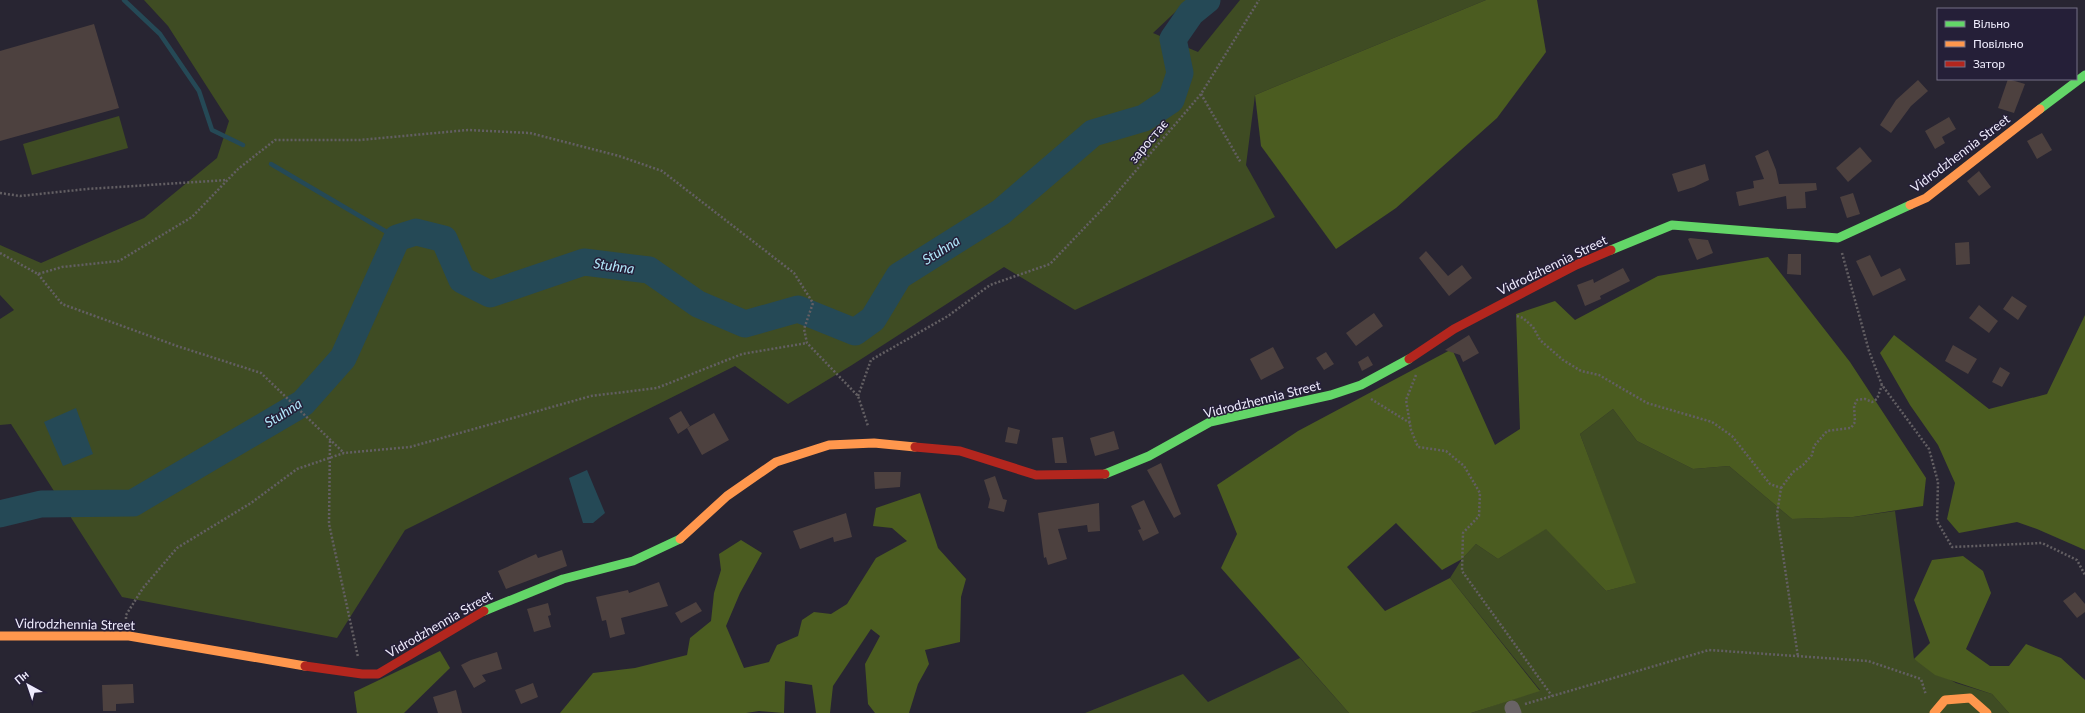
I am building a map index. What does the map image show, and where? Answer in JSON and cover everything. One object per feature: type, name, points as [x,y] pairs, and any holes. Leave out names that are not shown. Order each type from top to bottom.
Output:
[{"type":"street","name":"Vidrodzhennia Street","points":[[0,636],[129,636],[362,674],[378,674],[394,666],[487,609],[562,579],[633,561],[677,542],[727,496],[776,462],[829,445],[874,444],[960,451],[1036,475],[1107,474],[1149,456],[1210,422],[1331,395],[1362,385],[1422,352],[1454,329],[1576,265],[1672,225],[1838,238],[1926,198],[2085,74]]},
{"type":"street","points":[[1934,713],[1945,700],[1970,698],[1987,713]]},
{"type":"path","name":"заростає","points":[[858,396],[871,360],[948,316],[990,285],[1050,264],[1110,201],[1201,94],[1259,0]]},
{"type":"path","points":[[1201,94],[1240,163]]},
{"type":"path","points":[[38,274],[62,267],[119,261],[192,216],[238,169],[275,140],[360,140],[468,130],[530,133],[619,156],[662,171],[794,273],[813,303],[804,329],[807,343],[858,396],[874,444]]},
{"type":"path","points":[[0,193],[20,196],[87,189],[227,180]]},
{"type":"path","points":[[1838,238],[1869,351],[1882,384],[1929,449],[1938,482],[1937,521],[1952,547],[2042,543],[2077,560],[2085,575]]},
{"type":"path","points":[[0,253],[38,274],[62,304],[177,346],[261,373],[344,453]]},
{"type":"path","points":[[1513,315],[1523,318],[1533,327],[1540,340],[1563,360],[1581,371],[1599,375],[1647,403],[1712,422],[1732,436],[1770,484],[1781,488]]},
{"type":"path","points":[[129,636],[126,615],[143,588],[177,548],[251,503],[297,469],[344,453],[410,447],[591,396],[657,388],[742,354],[807,343]]},
{"type":"path","points":[[1422,352],[1414,382],[1406,400],[1410,423],[1418,447],[1446,451],[1464,466],[1480,493],[1479,516],[1463,533],[1462,571],[1552,696]]},
{"type":"path","points":[[1798,656],[1777,514],[1781,488],[1793,472],[1803,465],[1812,455],[1814,446],[1827,431],[1851,428],[1855,422],[1854,406],[1857,400],[1865,399],[1872,402],[1877,399],[1882,384]]},
{"type":"path","points":[[1362,385],[1372,400],[1396,413],[1410,423]]},
{"type":"path","points":[[330,441],[329,524],[362,674]]},
{"type":"path","points":[[1513,711],[1552,696],[1709,650],[1868,662],[1921,679],[1927,700]]},
{"type":"green space","points":[[144,0],[1188,0],[1153,33],[1198,52],[1240,0],[1486,0],[1255,95],[1246,165],[1275,217],[1075,310],[1004,267],[852,365],[788,404],[735,366],[405,530],[337,638],[122,597],[11,424],[0,425],[0,319],[14,310],[0,295],[0,245],[41,263],[144,218],[217,158],[229,121],[168,26]]},
{"type":"green space","points":[[1486,0],[1537,0],[1546,52],[1497,118],[1396,208],[1336,249],[1261,146],[1255,95]]},
{"type":"green space","points":[[119,116],[128,148],[32,175],[23,144]]},
{"type":"green space","points":[[1768,257],[1850,362],[1926,478],[1923,506],[1853,517],[1792,519],[1729,466],[1693,469],[1637,441],[1613,409],[1580,434],[1636,583],[1606,591],[1546,529],[1498,559],[1476,544],[1462,559],[1442,570],[1396,523],[1347,567],[1385,611],[1450,578],[1540,691],[1471,713],[1349,713],[1221,568],[1237,534],[1217,485],[1298,431],[1452,349],[1495,445],[1520,429],[1516,314],[1555,301],[1575,320],[1658,276]]},
{"type":"green space","points":[[2085,315],[2085,550],[2017,522],[1959,533],[1947,519],[1955,483],[1938,445],[1910,405],[1880,353],[1894,335],[1989,409],[2047,394]]},
{"type":"green space","points":[[1613,409],[1637,441],[1693,469],[1729,466],[1792,519],[1853,517],[1895,511],[1914,659],[1956,683],[1992,694],[2009,713],[1471,713],[1540,690],[1450,578],[1462,559],[1476,544],[1498,559],[1546,528],[1606,591],[1635,583],[1580,434]]},
{"type":"green space","points":[[920,493],[938,548],[966,579],[961,597],[960,642],[925,650],[929,664],[918,684],[909,713],[875,713],[868,704],[865,664],[880,636],[871,629],[833,686],[830,713],[816,713],[812,685],[785,681],[784,713],[759,711],[746,713],[560,713],[593,673],[635,668],[687,655],[690,638],[711,621],[714,593],[721,570],[719,554],[741,540],[762,553],[740,593],[726,626],[744,668],[769,662],[777,645],[798,636],[802,620],[814,612],[831,614],[847,604],[876,558],[907,541],[892,528],[873,526],[876,508]]},
{"type":"green space","points":[[1963,556],[1983,571],[1991,593],[1966,649],[1990,666],[2009,666],[2026,644],[2061,658],[2085,680],[2085,713],[2009,713],[1992,694],[1935,675],[1914,659],[1930,643],[1914,600],[1932,560]]},
{"type":"green space","points":[[440,651],[450,668],[404,713],[357,713],[354,692]]},
{"type":"green space","points":[[1300,658],[1349,713],[1085,713],[1183,674],[1208,702]]},
{"type":"water","points":[[76,408],[93,454],[63,466],[44,422]]},
{"type":"water","points":[[587,470],[605,513],[593,523],[583,523],[569,478]]},
{"type":"building","points":[[94,24],[119,108],[0,141],[0,51]]},
{"type":"building","points":[[1918,80],[1928,91],[1911,106],[1891,133],[1880,125],[1896,100]]},
{"type":"building","points":[[2008,80],[2025,84],[2014,113],[1998,108]]},
{"type":"building","points":[[1949,117],[1956,129],[1942,137],[1945,143],[1935,149],[1925,131]]},
{"type":"building","points":[[2042,133],[2052,150],[2037,159],[2027,141]]},
{"type":"building","points":[[1860,147],[1872,161],[1848,182],[1836,168]]},
{"type":"building","points":[[1768,150],[1776,170],[1779,184],[1816,183],[1817,190],[1805,192],[1806,208],[1787,209],[1786,196],[1739,206],[1736,192],[1754,188],[1753,181],[1764,179],[1755,156]]},
{"type":"building","points":[[1705,164],[1709,180],[1678,192],[1672,174]]},
{"type":"building","points":[[1979,171],[1991,187],[1979,196],[1967,181]]},
{"type":"building","points":[[1853,193],[1860,214],[1847,218],[1840,197]]},
{"type":"building","points":[[1688,239],[1708,240],[1713,253],[1697,260]]},
{"type":"building","points":[[1969,242],[1970,264],[1956,265],[1955,243]]},
{"type":"building","points":[[1426,251],[1448,276],[1462,265],[1472,278],[1449,296],[1419,258]]},
{"type":"building","points":[[1788,254],[1801,254],[1801,275],[1787,274]]},
{"type":"building","points":[[1870,255],[1881,277],[1900,268],[1906,280],[1873,296],[1856,261]]},
{"type":"building","points":[[1623,268],[1630,281],[1600,296],[1601,299],[1585,306],[1577,285],[1593,279],[1594,283]]},
{"type":"building","points":[[2012,296],[2027,306],[2018,320],[2003,309]]},
{"type":"building","points":[[1979,305],[1998,321],[1989,333],[1969,318]]},
{"type":"building","points":[[1374,313],[1383,326],[1356,346],[1346,333]]},
{"type":"building","points":[[1469,335],[1479,353],[1463,362],[1460,355],[1445,350]]},
{"type":"building","points":[[1953,345],[1977,359],[1968,374],[1945,361]]},
{"type":"building","points":[[1273,347],[1284,368],[1261,380],[1250,359]]},
{"type":"building","points":[[1326,352],[1334,364],[1324,370],[1316,358]]},
{"type":"building","points":[[1368,356],[1373,365],[1362,371],[1358,362]]},
{"type":"building","points":[[2000,367],[2010,373],[2002,387],[1992,382]]},
{"type":"building","points":[[681,411],[690,426],[678,434],[669,418]]},
{"type":"building","points":[[714,413],[729,440],[702,455],[687,428]]},
{"type":"building","points":[[1008,427],[1020,430],[1017,444],[1005,442]]},
{"type":"building","points":[[1114,431],[1119,449],[1095,456],[1090,438]]},
{"type":"building","points":[[1063,437],[1067,463],[1055,463],[1052,438]]},
{"type":"building","points":[[1161,463],[1181,514],[1174,518],[1147,470]]},
{"type":"building","points":[[874,472],[901,472],[900,487],[875,489]]},
{"type":"building","points":[[995,476],[1003,499],[1007,500],[1004,512],[988,508],[990,499],[984,480]]},
{"type":"building","points":[[1144,500],[1159,533],[1143,541],[1138,530],[1141,529],[1131,506]]},
{"type":"building","points":[[1099,503],[1100,531],[1088,532],[1087,525],[1058,529],[1067,559],[1048,565],[1046,557],[1044,558],[1038,513]]},
{"type":"building","points":[[846,513],[852,537],[834,542],[833,537],[800,549],[793,531]]},
{"type":"building","points":[[562,550],[567,566],[506,589],[498,571],[536,554],[538,558]]},
{"type":"building","points":[[659,582],[668,606],[621,618],[625,634],[610,638],[606,620],[602,621],[596,597],[628,590],[629,593]]},
{"type":"building","points":[[2075,592],[2085,604],[2085,612],[2077,618],[2063,601]]},
{"type":"building","points":[[696,602],[702,611],[681,623],[675,613]]},
{"type":"building","points":[[548,603],[551,615],[548,616],[551,627],[534,632],[527,609]]},
{"type":"building","points":[[497,652],[502,669],[482,675],[486,681],[474,688],[461,665],[471,660]]},
{"type":"building","points":[[533,683],[538,697],[521,704],[515,690]]},
{"type":"building","points":[[133,684],[134,703],[116,704],[116,711],[103,711],[102,685]]},
{"type":"building","points":[[456,690],[462,713],[438,713],[433,697]]},
{"type":"waterway","points":[[124,0],[160,34],[199,91],[212,130],[243,145]]},
{"type":"waterway","name":"Stuhna","points":[[0,514],[41,504],[133,503],[303,403],[343,358],[397,238],[416,232],[444,239],[462,280],[490,294],[584,262],[649,270],[698,304],[745,324],[798,309],[855,332],[873,319],[899,276],[1001,212],[1093,133],[1144,118],[1171,100],[1180,73],[1173,39],[1191,13],[1207,0]]},
{"type":"waterway","points":[[271,164],[397,238]]},
{"type":"traffic: fast","points":[[2040,109],[2085,75]]},
{"type":"traffic: fast","points":[[1611,250],[1672,225],[1838,238],[1910,205]]},
{"type":"traffic: fast","points":[[1105,474],[1149,456],[1210,422],[1331,395],[1361,385],[1409,359]]},
{"type":"traffic: fast","points":[[484,611],[563,579],[633,561],[680,539]]},
{"type":"traffic: slow","points":[[1910,205],[1926,198],[2040,109]]},
{"type":"traffic: slow","points":[[680,539],[727,496],[776,462],[829,445],[874,443],[915,447]]},
{"type":"traffic: slow","points":[[0,636],[129,636],[305,666]]},
{"type":"traffic: slow","points":[[1934,713],[1945,700],[1970,698],[1987,713]]},
{"type":"traffic: jam","points":[[1409,359],[1454,329],[1576,265],[1611,250]]},
{"type":"traffic: jam","points":[[915,447],[960,451],[1036,475],[1105,474]]},
{"type":"traffic: jam","points":[[305,666],[362,674],[378,674],[484,611]]}]
